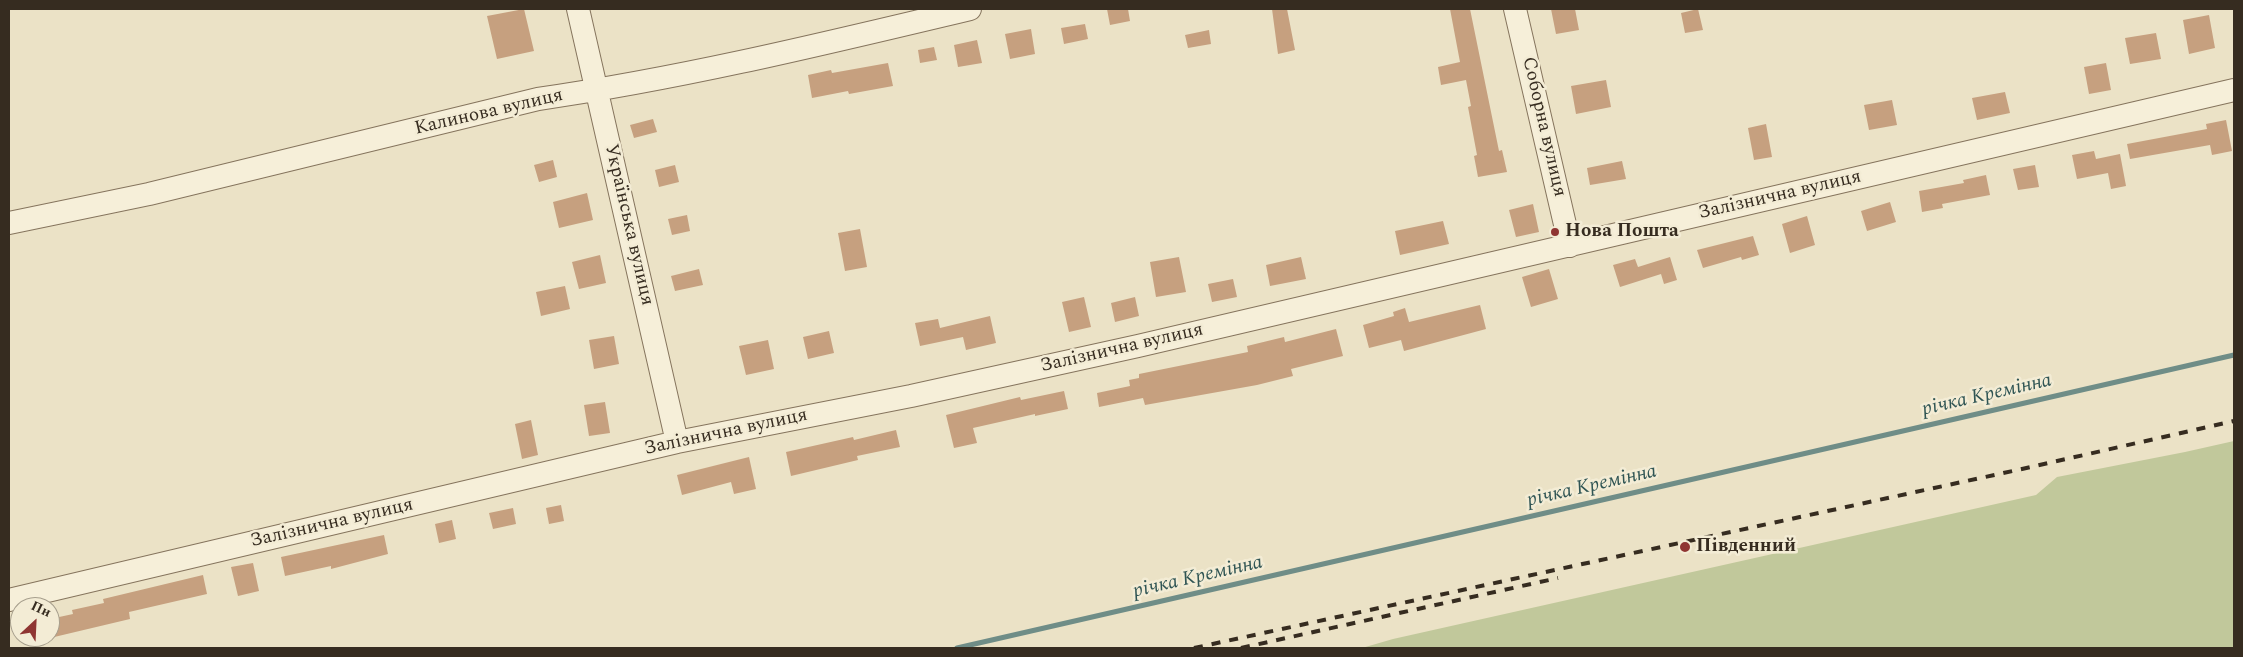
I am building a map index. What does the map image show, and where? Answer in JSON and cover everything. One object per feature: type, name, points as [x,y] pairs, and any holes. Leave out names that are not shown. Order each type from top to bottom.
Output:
[{"type":"street","name":"Українська вулиця","points":[[578,9],[677,442]]},
{"type":"street","name":"Калинова вулиця","points":[[9,223],[149,194],[538,99],[597,91],[716,69],[970,9]]},
{"type":"street","name":"Соборна вулиця","points":[[1515,9],[1570,246]]},
{"type":"street","name":"Залізнична вулиця","points":[[9,600],[677,442],[911,396],[1128,348],[2234,90]]},
{"type":"green space","points":[[2234,441],[2234,648],[1362,648],[1393,639],[2036,495],[2057,477]]},
{"type":"building","points":[[524,9],[534,51],[497,59],[487,16]]},
{"type":"building","points":[[1107,9],[1128,9],[1130,21],[1110,25]]},
{"type":"building","points":[[1272,9],[1287,9],[1295,50],[1278,54]]},
{"type":"building","points":[[1450,9],[1470,9],[1499,151],[1502,150],[1507,172],[1478,177],[1474,156],[1477,155],[1468,107],[1471,106],[1466,80],[1441,85],[1438,67],[1460,62]]},
{"type":"building","points":[[1551,9],[1575,9],[1579,30],[1556,34]]},
{"type":"building","points":[[1698,9],[1703,30],[1685,33],[1681,13]]},
{"type":"building","points":[[2209,15],[2215,48],[2189,54],[2183,20]]},
{"type":"building","points":[[1085,24],[1088,39],[1064,44],[1061,28]]},
{"type":"building","points":[[1031,29],[1035,54],[1010,59],[1005,34]]},
{"type":"building","points":[[1209,30],[1211,44],[1188,48],[1185,35]]},
{"type":"building","points":[[2156,33],[2161,59],[2130,64],[2125,38]]},
{"type":"building","points":[[977,40],[982,63],[958,67],[954,45]]},
{"type":"building","points":[[934,47],[937,60],[920,63],[918,50]]},
{"type":"building","points":[[888,63],[893,86],[849,94],[848,91],[812,98],[808,75],[831,70],[832,73]]},
{"type":"building","points":[[2106,63],[2111,90],[2089,94],[2084,67]]},
{"type":"building","points":[[1606,80],[1611,107],[1576,114],[1571,86]]},
{"type":"building","points":[[2005,92],[2010,113],[1977,120],[1972,98]]},
{"type":"building","points":[[1892,100],[1897,125],[1869,130],[1864,105]]},
{"type":"building","points":[[653,119],[657,132],[634,138],[630,125]]},
{"type":"building","points":[[2226,120],[2232,151],[2212,155],[2210,145],[2130,159],[2127,144],[2207,129],[2206,124]]},
{"type":"building","points":[[1766,124],[1772,157],[1754,160],[1748,128]]},
{"type":"building","points":[[2094,151],[2096,159],[2120,154],[2126,186],[2111,189],[2108,173],[2077,179],[2072,155]]},
{"type":"building","points":[[553,160],[557,177],[539,182],[534,165]]},
{"type":"building","points":[[1622,161],[1626,179],[1590,185],[1587,168]]},
{"type":"building","points":[[675,165],[679,182],[659,187],[655,170]]},
{"type":"building","points":[[2035,165],[2039,187],[2018,190],[2013,169]]},
{"type":"building","points":[[1986,175],[1990,195],[1942,204],[1943,208],[1922,212],[1919,191],[1964,183],[1963,180]]},
{"type":"building","points":[[587,193],[593,220],[559,228],[553,202]]},
{"type":"building","points":[[1890,202],[1896,222],[1867,231],[1861,211]]},
{"type":"building","points":[[1533,204],[1539,232],[1516,237],[1509,210]]},
{"type":"building","points":[[687,215],[690,231],[672,235],[668,219]]},
{"type":"building","points":[[1807,216],[1815,245],[1790,253],[1782,224]]},
{"type":"building","points":[[1443,221],[1449,244],[1400,255],[1395,231]]},
{"type":"building","points":[[860,229],[867,267],[845,271],[838,233]]},
{"type":"building","points":[[1753,236],[1759,255],[1742,260],[1741,257],[1703,268],[1697,250]]},
{"type":"building","points":[[600,255],[606,283],[579,289],[572,262]]},
{"type":"building","points":[[1179,257],[1186,292],[1156,297],[1150,262]]},
{"type":"building","points":[[1301,257],[1306,279],[1270,286],[1266,265]]},
{"type":"building","points":[[1670,257],[1677,280],[1664,284],[1661,274],[1620,287],[1613,265],[1635,259],[1638,267]]},
{"type":"building","points":[[699,269],[703,285],[675,291],[671,276]]},
{"type":"building","points":[[1549,269],[1558,299],[1531,307],[1522,277]]},
{"type":"building","points":[[1233,279],[1237,297],[1212,302],[1208,284]]},
{"type":"building","points":[[565,286],[570,309],[541,316],[536,292]]},
{"type":"building","points":[[1084,297],[1091,327],[1069,332],[1062,302]]},
{"type":"building","points":[[1135,297],[1139,316],[1115,322],[1111,303]]},
{"type":"building","points":[[1480,305],[1486,329],[1404,351],[1401,340],[1369,348],[1363,325],[1394,316],[1393,312],[1405,308],[1409,322]]},
{"type":"building","points":[[990,316],[996,343],[966,350],[963,337],[920,346],[915,323],[938,319],[940,328]]},
{"type":"building","points":[[1336,329],[1343,356],[1291,369],[1293,376],[1257,385],[1145,405],[1143,398],[1099,407],[1097,393],[1130,386],[1129,380],[1139,378],[1139,374],[1248,352],[1247,346],[1284,337],[1285,342]]},
{"type":"building","points":[[829,331],[834,353],[808,359],[803,337]]},
{"type":"building","points":[[614,336],[619,364],[594,369],[589,340]]},
{"type":"building","points":[[768,340],[774,369],[746,375],[739,346]]},
{"type":"building","points":[[1064,391],[1068,409],[1035,416],[1035,414],[973,428],[977,443],[954,448],[946,415],[1020,397],[1021,400]]},
{"type":"building","points":[[605,402],[610,433],[589,436],[584,405]]},
{"type":"building","points":[[531,420],[538,455],[522,459],[515,424]]},
{"type":"building","points":[[896,430],[900,447],[857,456],[858,460],[791,476],[786,452],[853,437],[854,440]]},
{"type":"building","points":[[749,457],[756,489],[734,494],[731,482],[682,495],[677,475]]},
{"type":"building","points":[[561,505],[564,521],[549,524],[546,508]]},
{"type":"building","points":[[513,508],[516,524],[493,529],[489,513]]},
{"type":"building","points":[[452,520],[456,539],[439,543],[435,524]]},
{"type":"building","points":[[384,535],[388,554],[331,569],[331,566],[285,576],[281,557]]},
{"type":"building","points":[[253,563],[259,591],[238,596],[231,567]]},
{"type":"building","points":[[203,575],[207,594],[129,612],[130,619],[60,636],[60,617],[73,614],[72,610],[104,603],[103,599]]},
{"type":"waterway","name":"річка Кремінна","points":[[957,648],[2234,355]]},
{"type":"railway","points":[[1194,648],[2022,469],[2234,421]]},
{"type":"railway","points":[[1241,648],[1558,578]]},
{"type":"place","name":"Нова Пошта","points":[[1555,232]]},
{"type":"place","name":"Південний","points":[[1685,547]]}]
